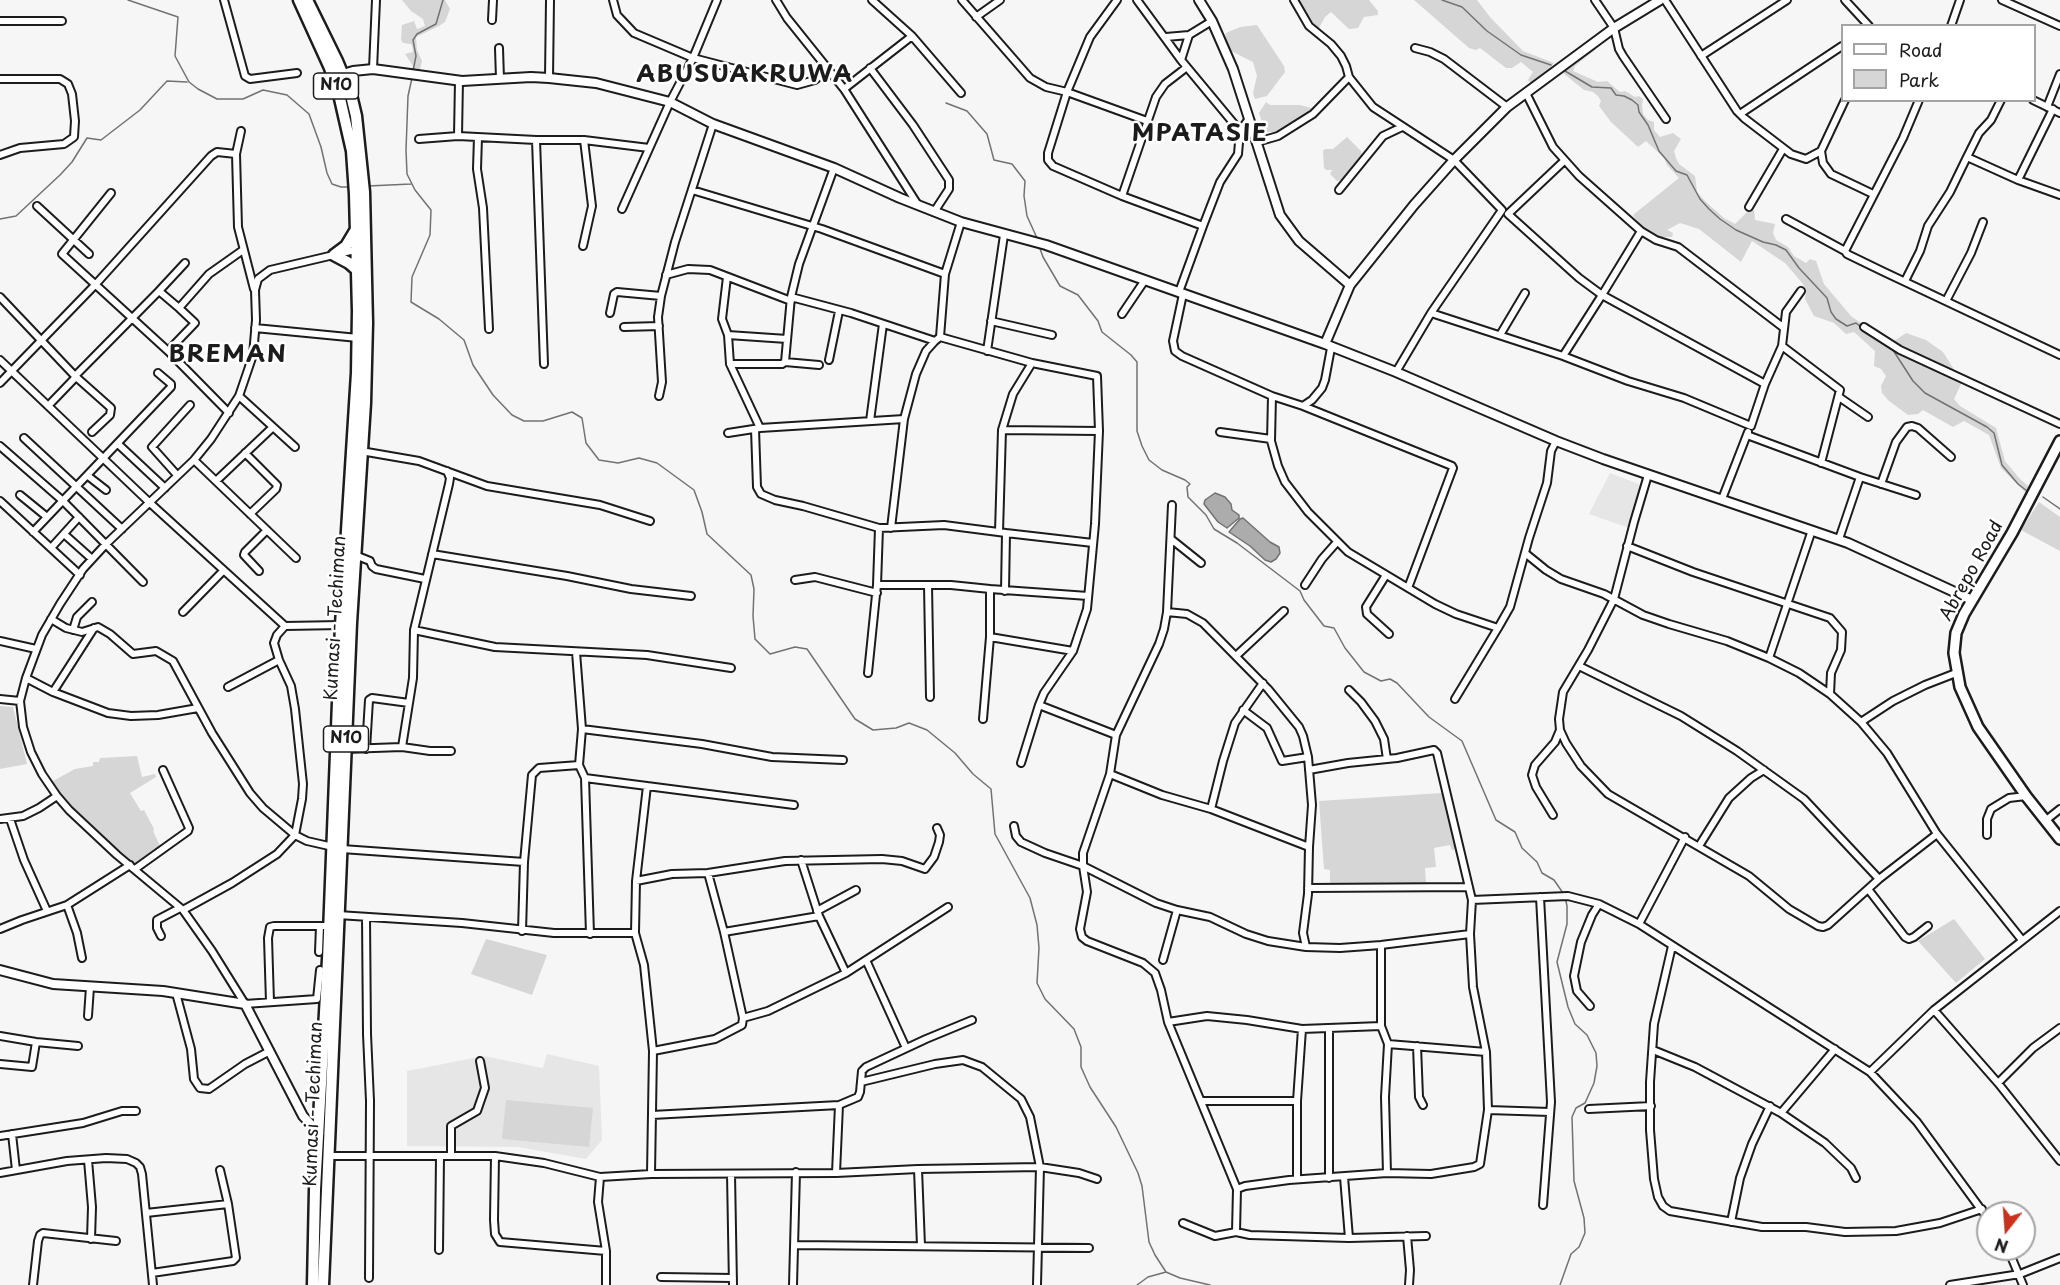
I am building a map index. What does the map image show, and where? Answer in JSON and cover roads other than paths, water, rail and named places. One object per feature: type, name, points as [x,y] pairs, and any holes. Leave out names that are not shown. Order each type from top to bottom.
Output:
[{"type":"highway","name":"N10","points":[[299,0],[320,35]]},
{"type":"highway","name":"N10","points":[[308,0],[338,76],[358,178],[356,230],[361,248],[357,270],[358,338],[341,625],[337,848],[325,926],[320,1133],[315,1191],[313,1285]]},
{"type":"highway","name":"Kumasi - Techiman","points":[[323,1285],[338,915],[337,848],[346,749],[367,362],[359,193]]},
{"type":"highway","points":[[356,230],[346,246],[334,255],[350,263],[357,270]]},
{"type":"main road","name":"Abrepo Road","points":[[2060,441],[2017,523],[1972,600],[1956,633],[1954,653],[1956,673],[1964,699],[1978,727],[2026,796],[2060,839]]},
{"type":"street","points":[[224,0],[245,76],[250,79],[297,74]]},
{"type":"street","points":[[373,69],[376,0]]},
{"type":"street","points":[[492,20],[493,0]]},
{"type":"street","points":[[549,78],[550,0]]},
{"type":"street","points":[[613,0],[617,15],[634,33],[693,58],[797,85],[815,80],[828,69]]},
{"type":"street","points":[[622,209],[670,102],[693,58],[717,0]]},
{"type":"street","points":[[776,0],[787,18],[844,88],[918,206]]},
{"type":"street","points":[[872,0],[912,36],[961,93]]},
{"type":"street","points":[[962,0],[1030,78],[1046,87],[1067,92],[1147,121]]},
{"type":"street","points":[[976,17],[1000,0]]},
{"type":"street","points":[[1117,0],[1090,38],[1067,92],[1047,153],[1048,160],[1053,166],[1122,196],[1203,226]]},
{"type":"street","points":[[1137,0],[1181,60],[1240,131]]},
{"type":"street","points":[[1199,0],[1212,21],[1233,69],[1280,215],[1288,228],[1313,254],[1350,285]]},
{"type":"street","points":[[1294,0],[1309,26],[1331,44],[1341,56],[1349,77],[1373,107],[1454,160],[1505,212],[1580,278],[1602,295],[1765,384]]},
{"type":"street","points":[[1595,0],[1614,28],[1623,57],[1666,119]]},
{"type":"street","points":[[1303,406],[1317,396],[1322,388],[1328,346],[1350,285],[1414,205],[1454,160],[1507,108],[1614,28],[1659,0]]},
{"type":"street","points":[[1665,0],[1740,114],[1783,149],[1799,158],[1806,159],[1821,151],[1844,102]]},
{"type":"street","points":[[1701,56],[1787,0]]},
{"type":"street","points":[[1845,0],[1867,24]]},
{"type":"street","points":[[1952,24],[1960,0]]},
{"type":"street","points":[[2002,0],[2060,26]]},
{"type":"street","points":[[0,21],[62,21]]},
{"type":"street","points":[[1166,38],[1189,35],[1212,21]]},
{"type":"street","points":[[1181,60],[1189,35]]},
{"type":"street","points":[[844,88],[912,36]]},
{"type":"street","points":[[1740,114],[1841,47]]},
{"type":"street","points":[[499,48],[500,79]]},
{"type":"street","points":[[1414,48],[1427,50],[1444,59],[1507,108]]},
{"type":"street","points":[[1122,196],[1160,90],[1187,67]]},
{"type":"street","points":[[870,68],[913,125],[949,180],[949,189],[934,212]]},
{"type":"street","points":[[338,76],[373,69],[403,75],[459,80],[549,78],[596,83],[670,102],[713,124],[834,168],[934,212],[1004,235],[1046,245],[1328,346],[1396,372],[1556,441],[1648,475],[1839,539],[1972,600]]},
{"type":"street","points":[[2018,180],[2050,108],[2060,74]]},
{"type":"street","points":[[1257,142],[1278,136],[1313,114],[1349,77]]},
{"type":"street","points":[[0,79],[60,79],[68,84],[72,94],[75,121],[74,137],[64,144],[20,148],[0,155]]},
{"type":"street","points":[[458,135],[459,80]]},
{"type":"street","points":[[1526,93],[1544,132],[1564,161],[1641,231],[1656,240],[1678,247],[1784,328]]},
{"type":"street","points":[[2036,101],[2060,113]]},
{"type":"street","points":[[1845,251],[1845,247],[1903,138],[1918,102]]},
{"type":"street","points":[[1905,281],[1920,251],[1928,226],[1950,192],[1979,133],[1991,120],[2000,102]]},
{"type":"street","points":[[1248,120],[1240,131],[1238,154],[1220,182],[1181,293],[1173,341],[1175,351],[1272,396],[1303,406],[1452,466],[1408,588]]},
{"type":"street","points":[[659,396],[662,382],[658,326],[661,296],[713,124]]},
{"type":"street","points":[[1339,190],[1383,136],[1402,127]]},
{"type":"street","points":[[241,131],[237,154],[238,227],[255,290]]},
{"type":"street","points":[[419,139],[458,135],[536,140],[584,140],[649,148]]},
{"type":"street","points":[[478,137],[477,169],[483,208],[489,329]]},
{"type":"street","points":[[536,140],[544,364]]},
{"type":"street","points":[[583,246],[591,206],[584,140]]},
{"type":"street","points":[[1749,207],[1783,149]]},
{"type":"street","points":[[1821,151],[1827,171],[1873,194]]},
{"type":"street","points":[[0,383],[95,285],[211,156],[217,152],[237,154]]},
{"type":"street","points":[[1967,157],[2018,180],[2060,195]]},
{"type":"street","points":[[1396,372],[1431,313],[1505,212],[1564,161]]},
{"type":"street","points":[[785,362],[791,299],[799,264],[834,168]]},
{"type":"street","points":[[692,190],[814,227],[945,274]]},
{"type":"street","points":[[111,193],[62,254],[168,351],[229,412]]},
{"type":"street","points":[[37,206],[89,254]]},
{"type":"street","points":[[1786,219],[1847,254],[2060,355]]},
{"type":"street","points":[[891,528],[904,419],[916,374],[926,351],[937,339],[945,274],[961,222]]},
{"type":"street","points":[[1946,301],[1971,253],[1983,222]]},
{"type":"street","points":[[1563,356],[1641,231]]},
{"type":"street","points":[[987,351],[1004,235]]},
{"type":"street","points":[[320,1133],[303,1116],[244,1004],[207,943],[182,909],[90,831],[57,796],[31,752],[23,727],[20,701],[36,649],[51,619],[80,575],[106,544],[194,460],[211,439],[239,396],[253,355],[255,290],[258,279],[270,270],[361,248]]},
{"type":"street","points":[[179,308],[209,274],[243,250]]},
{"type":"street","points":[[48,406],[185,263]]},
{"type":"street","points":[[666,275],[688,268],[710,270],[791,299],[839,310],[937,339],[1032,363],[1097,376],[1099,431],[1093,543],[1084,619],[1073,651],[1044,693],[1021,763]]},
{"type":"street","points":[[727,277],[722,319],[728,335],[730,364],[757,428],[757,487],[761,494],[774,500],[879,528],[944,525],[1093,543]]},
{"type":"street","points":[[1122,314],[1145,280]]},
{"type":"street","points":[[159,291],[195,323],[168,351]]},
{"type":"street","points":[[1722,499],[1765,384],[1782,346],[1786,312],[1802,291]]},
{"type":"street","points":[[610,313],[614,294],[617,292],[661,296]]},
{"type":"street","points":[[1500,335],[1525,293]]},
{"type":"street","points":[[0,297],[75,376],[111,408],[110,415],[92,432]]},
{"type":"street","points":[[830,360],[839,310]]},
{"type":"street","points":[[1431,313],[1563,356],[1684,399],[1750,426]]},
{"type":"street","points":[[991,321],[1052,335]]},
{"type":"street","points":[[870,421],[883,324]]},
{"type":"street","points":[[624,327],[658,326]]},
{"type":"street","points":[[1864,327],[1900,350],[2060,424]]},
{"type":"street","points":[[255,328],[358,338]]},
{"type":"street","points":[[728,335],[787,339]]},
{"type":"street","points":[[1782,346],[1839,388],[1839,397],[1821,463]]},
{"type":"street","points":[[0,360],[150,503],[285,626],[341,625]]},
{"type":"street","points":[[730,364],[782,364],[785,362],[819,364]]},
{"type":"street","points":[[1005,591],[1002,532],[1002,430],[1013,394],[1032,363]]},
{"type":"street","points":[[33,532],[171,387],[171,384],[158,374]]},
{"type":"street","points":[[239,396],[295,447]]},
{"type":"street","points":[[1272,396],[1271,439],[1274,455],[1285,482],[1308,512],[1337,542],[1356,557],[1456,614],[1498,628]]},
{"type":"street","points":[[1839,397],[1868,417]]},
{"type":"street","points":[[177,475],[152,447],[190,405]]},
{"type":"street","points":[[728,433],[757,428],[904,419]]},
{"type":"street","points":[[216,481],[273,427]]},
{"type":"street","points":[[1881,484],[1896,442],[1907,427],[1918,428],[1951,457]]},
{"type":"street","points":[[1002,430],[1099,431]]},
{"type":"street","points":[[1220,432],[1271,439]]},
{"type":"street","points":[[1747,435],[1916,495]]},
{"type":"street","points":[[24,438],[122,529]]},
{"type":"street","points":[[1455,699],[1510,607],[1547,483],[1551,451],[1556,441]]},
{"type":"street","points":[[118,444],[165,488]]},
{"type":"street","points":[[0,446],[63,501],[143,582]]},
{"type":"street","points":[[361,451],[419,461],[487,486],[600,505],[650,521]]},
{"type":"street","points":[[245,453],[277,485],[276,489],[250,514]]},
{"type":"street","points":[[194,460],[296,558]]},
{"type":"street","points":[[402,747],[413,678],[414,630],[449,484],[450,478],[447,471]]},
{"type":"street","points":[[1648,475],[1614,599],[1563,692],[1559,719],[1560,730],[1573,756],[1601,788],[1749,876],[1789,909],[1818,926],[1828,925],[1879,879],[1937,834]]},
{"type":"street","points":[[88,476],[105,490]]},
{"type":"street","points":[[1839,539],[1860,477]]},
{"type":"street","points":[[20,495],[47,517]]},
{"type":"street","points":[[0,501],[80,575]]},
{"type":"street","points":[[1173,505],[1167,612],[1159,644],[1116,735],[1110,774],[1087,839],[1083,866],[1087,892],[1080,929],[1082,937],[1087,941],[1143,963],[1151,968],[1158,979],[1168,1022],[1237,1189],[1236,1232]]},
{"type":"street","points":[[51,548],[79,517]]},
{"type":"street","points":[[868,673],[877,592],[879,528]]},
{"type":"street","points":[[259,571],[244,555],[267,530]]},
{"type":"street","points":[[1769,658],[1812,530]]},
{"type":"street","points":[[64,534],[92,559]]},
{"type":"street","points":[[1171,539],[1201,563]]},
{"type":"street","points":[[1305,585],[1322,559],[1337,542]]},
{"type":"street","points":[[1627,546],[1693,572],[1830,618],[1842,632],[1841,650],[1831,673],[1830,694]]},
{"type":"street","points":[[1525,553],[1561,579],[1614,599],[1643,615],[1727,641],[1769,658],[1799,673],[1830,694],[1861,722],[1887,753],[1937,834],[2022,940]]},
{"type":"street","points":[[432,554],[631,589],[691,596]]},
{"type":"street","points":[[355,555],[370,561],[376,569],[425,579]]},
{"type":"street","points":[[183,612],[223,571]]},
{"type":"street","points":[[1386,575],[1366,607],[1367,614],[1389,634]]},
{"type":"street","points":[[795,580],[815,577],[877,592]]},
{"type":"street","points":[[877,585],[928,585],[1088,596]]},
{"type":"street","points":[[928,585],[930,697]]},
{"type":"street","points":[[983,719],[990,637],[990,590]]},
{"type":"street","points":[[73,630],[77,617],[92,602]]},
{"type":"street","points":[[1236,656],[1284,611]]},
{"type":"street","points":[[1167,612],[1193,617],[1203,624],[1263,683],[1299,727],[1303,736],[1308,757],[1312,805],[1308,888],[1303,933],[1306,947]]},
{"type":"street","points":[[51,619],[82,632],[95,627],[102,629],[133,654],[156,651],[169,657],[178,667],[198,708],[250,793],[263,808],[295,835],[307,841],[337,848],[524,862]]},
{"type":"street","points":[[161,936],[157,928],[157,920],[232,883],[277,854],[295,835],[300,815],[303,784],[294,698],[274,643],[277,635],[285,626]]},
{"type":"street","points":[[53,692],[95,627]]},
{"type":"street","points":[[414,630],[495,646],[646,655],[731,668]]},
{"type":"street","points":[[990,637],[1073,651]]},
{"type":"street","points":[[0,641],[36,649]]},
{"type":"street","points":[[576,652],[582,729],[579,765],[585,778],[590,934]]},
{"type":"street","points":[[228,687],[279,660]]},
{"type":"street","points":[[1579,666],[1681,716],[1737,750],[1804,799],[1879,879]]},
{"type":"street","points":[[1861,722],[1893,701],[1956,673]]},
{"type":"street","points":[[26,678],[53,692],[108,713],[158,716],[198,708]]},
{"type":"street","points":[[1211,809],[1235,723],[1263,683]]},
{"type":"street","points":[[1349,690],[1376,721],[1384,739],[1387,759]]},
{"type":"street","points":[[0,699],[20,701]]},
{"type":"street","points":[[366,749],[369,699],[409,703]]},
{"type":"street","points":[[1039,705],[1116,735]]},
{"type":"street","points":[[1243,710],[1267,728],[1282,761],[1308,757]]},
{"type":"street","points":[[582,729],[691,743],[772,757],[843,760]]},
{"type":"street","points":[[1553,815],[1536,788],[1532,775],[1535,765],[1555,742],[1560,730]]},
{"type":"street","points":[[346,749],[402,747],[451,751]]},
{"type":"street","points":[[1237,1189],[1297,1179],[1387,1173],[1431,1174],[1480,1164],[1488,1110],[1486,1052],[1473,987],[1470,934],[1472,900],[1437,753],[1430,750],[1387,759],[1309,770]]},
{"type":"street","points":[[522,931],[524,862],[532,775],[539,768],[579,765]]},
{"type":"street","points":[[0,929],[67,904],[92,891],[188,831],[189,828],[164,770]]},
{"type":"street","points":[[1698,846],[1729,798],[1751,778],[1764,770]]},
{"type":"street","points":[[1110,774],[1162,795],[1211,809],[1309,847]]},
{"type":"street","points":[[585,778],[794,805]]},
{"type":"street","points":[[647,786],[636,881],[635,933],[644,965],[653,1051],[651,1174]]},
{"type":"street","points":[[0,819],[23,816],[57,796]]},
{"type":"street","points":[[1987,834],[1987,819],[1991,809],[2009,798],[2026,796]]},
{"type":"street","points":[[2045,821],[2060,809]]},
{"type":"street","points":[[10,819],[24,860],[47,911]]},
{"type":"street","points":[[1014,826],[1016,836],[1022,842],[1045,853],[1083,866],[1156,903],[1210,917],[1246,934],[1268,941],[1306,947],[1381,945],[1470,934]]},
{"type":"street","points":[[636,881],[672,874],[708,873],[773,862],[801,860],[882,859],[902,861],[925,869],[934,857],[939,842],[940,835],[937,828]]},
{"type":"street","points":[[1640,924],[1685,837]]},
{"type":"street","points":[[801,860],[818,914],[846,973]]},
{"type":"street","points":[[653,1051],[715,1039],[742,1025],[743,1018],[724,932],[708,873]]},
{"type":"street","points":[[1308,888],[1469,887]]},
{"type":"street","points":[[1868,889],[1905,937],[1909,939],[1914,937],[1928,926]]},
{"type":"street","points":[[724,932],[818,914],[856,890]]},
{"type":"street","points":[[1472,900],[1568,896],[1599,904],[1640,924],[1870,1072],[1917,1122],[1976,1201]]},
{"type":"street","points":[[1540,897],[1550,1112],[1543,1205]]},
{"type":"street","points":[[67,904],[77,933],[82,958]]},
{"type":"street","points":[[1590,1006],[1577,991],[1574,976],[1581,942],[1599,904]]},
{"type":"street","points":[[743,1018],[768,1011],[846,973],[948,907]]},
{"type":"street","points":[[1163,960],[1177,910]]},
{"type":"street","points":[[1870,1072],[1934,1010],[2060,910]]},
{"type":"street","points":[[338,915],[462,923],[522,931],[635,933]]},
{"type":"street","points":[[366,917],[370,1101],[369,1278]]},
{"type":"street","points":[[270,1002],[268,946],[270,927],[325,926],[319,952]]},
{"type":"street","points":[[1381,945],[1381,1026],[1388,1044],[1385,1097],[1387,1173]]},
{"type":"street","points":[[1672,946],[1657,1007],[1650,1130],[1654,1179],[1658,1197],[1663,1206],[1670,1211],[1762,1227],[1806,1227],[1845,1232],[1896,1231],[1940,1223],[1976,1211]]},
{"type":"street","points":[[866,960],[906,1048]]},
{"type":"street","points":[[0,970],[53,984],[136,988],[244,1004],[317,999],[320,970]]},
{"type":"street","points":[[88,1016],[90,987]]},
{"type":"street","points":[[176,993],[191,1049],[195,1079],[200,1088],[209,1089],[245,1064],[270,1051]]},
{"type":"street","points":[[1934,1010],[1998,1083],[2060,1161]]},
{"type":"street","points":[[1168,1022],[1195,1017],[1218,1017],[1302,1029],[1381,1026]]},
{"type":"street","points":[[652,1115],[839,1105],[858,1097],[862,1071],[866,1067],[972,1020]]},
{"type":"street","points":[[1329,1028],[1329,1178]]},
{"type":"street","points":[[1998,1083],[2027,1054],[2060,1028]]},
{"type":"street","points":[[1297,1179],[1297,1101],[1302,1029]]},
{"type":"street","points":[[0,1035],[36,1042],[78,1046]]},
{"type":"street","points":[[0,1064],[32,1067],[36,1042]]},
{"type":"street","points":[[1388,1044],[1486,1052]]},
{"type":"street","points":[[1417,1046],[1419,1097],[1423,1105]]},
{"type":"street","points":[[1781,1113],[1835,1049]]},
{"type":"street","points":[[1653,1050],[1695,1067],[1770,1106],[1825,1143],[1851,1168],[1856,1178]]},
{"type":"street","points":[[861,1082],[949,1061],[963,1060],[974,1063],[992,1075],[1021,1099],[1032,1123],[1040,1167],[1037,1285]]},
{"type":"street","points":[[451,1156],[451,1126],[477,1111],[485,1088],[480,1061]]},
{"type":"street","points":[[1201,1101],[1297,1101]]},
{"type":"street","points":[[836,1173],[839,1105]]},
{"type":"street","points":[[1589,1109],[1651,1106]]},
{"type":"street","points":[[1731,1222],[1740,1178],[1752,1144],[1770,1106]]},
{"type":"street","points":[[1488,1110],[1550,1112]]},
{"type":"street","points":[[0,1136],[83,1123],[122,1111],[136,1111]]},
{"type":"street","points":[[12,1134],[16,1170]]},
{"type":"street","points":[[328,1156],[495,1156],[544,1163],[600,1177],[651,1174],[836,1173],[1040,1167],[1079,1173],[1097,1179]]},
{"type":"street","points":[[439,1250],[440,1156]]},
{"type":"street","points":[[495,1156],[494,1220],[495,1234],[500,1242],[606,1251]]},
{"type":"street","points":[[0,1173],[88,1160],[127,1159],[136,1162],[142,1174],[153,1285]]},
{"type":"street","points":[[88,1160],[93,1207],[91,1239]]},
{"type":"street","points":[[918,1169],[921,1246]]},
{"type":"street","points":[[152,1273],[233,1261],[236,1254],[220,1170]]},
{"type":"street","points":[[793,1285],[796,1172]]},
{"type":"street","points":[[661,1277],[733,1282],[731,1174]]},
{"type":"street","points":[[600,1177],[600,1216],[606,1251],[606,1285]]},
{"type":"street","points":[[1344,1177],[1349,1238]]},
{"type":"street","points":[[146,1213],[228,1204]]},
{"type":"street","points":[[1183,1222],[1215,1236],[1236,1232],[1250,1235],[1349,1238],[1426,1236]]},
{"type":"street","points":[[33,1285],[40,1235],[44,1233],[116,1241]]},
{"type":"street","points":[[1407,1236],[1409,1285]]},
{"type":"street","points":[[795,1245],[1089,1248]]},
{"type":"street","points":[[1950,1285],[2020,1274],[2060,1258]]},
{"type":"street","points":[[2014,1261],[2024,1285]]},
{"type":"waterway","points":[[128,0],[178,17],[175,56],[189,82],[198,89],[217,99],[243,99],[263,90],[287,95],[309,114],[332,184],[349,187]]},
{"type":"waterway","points":[[413,71],[416,56],[413,40],[417,34],[436,24],[443,0]]},
{"type":"waterway","points":[[1442,0],[1462,7],[1487,31],[1521,55],[1551,65]]},
{"type":"waterway","points":[[1565,71],[1592,87],[1611,88],[1616,95],[1624,96],[1638,105],[1639,112],[1648,125],[1659,151],[1676,171],[1687,175],[1700,199],[1709,209],[1736,230],[1786,250],[1799,268],[1827,298],[1831,312],[1836,319],[1847,326],[1856,323],[1862,328]]},
{"type":"waterway","points":[[412,78],[408,96],[407,174],[415,190],[431,210],[430,235],[412,277],[411,302],[439,319],[464,340],[473,365],[493,395],[512,415],[524,421],[543,421],[572,412],[582,418],[586,443],[599,460],[618,463],[639,458],[657,463],[694,490],[707,534],[751,575],[754,589],[755,639],[770,654],[795,647],[807,649],[855,719],[873,730],[896,728],[909,723],[927,730],[955,753],[973,774],[991,789],[995,834],[1030,898],[1037,925],[1039,948],[1037,983],[1045,999],[1074,1029],[1081,1047],[1081,1067],[1090,1087],[1116,1127],[1138,1173],[1142,1186],[1149,1242],[1166,1272],[1210,1285]]},
{"type":"waterway","points":[[0,219],[16,216],[72,162],[87,138],[101,140],[140,110],[167,81],[187,82]]},
{"type":"waterway","points":[[946,103],[967,111],[987,134],[994,160],[1012,164],[1025,181],[1024,196],[1027,216],[1037,238]]},
{"type":"waterway","points":[[368,186],[411,184]]},
{"type":"waterway","points":[[1039,246],[1060,286],[1078,295],[1098,321],[1102,332],[1137,362],[1137,431],[1149,460],[1162,470],[1190,484],[1187,487],[1188,497],[1206,515],[1214,529],[1237,543],[1300,591],[1324,626],[1334,628],[1345,648],[1364,672],[1381,681],[1390,679],[1397,683],[1429,717],[1462,741],[1496,820],[1515,832],[1522,848],[1537,862],[1542,873],[1554,880],[1563,893]]},
{"type":"waterway","points":[[1870,334],[1893,350],[1913,381],[1925,393],[1994,433],[2002,465],[2027,491]]},
{"type":"waterway","points":[[2043,497],[2060,509]]},
{"type":"waterway","points":[[1560,1285],[1571,1254],[1579,1247],[1585,1233],[1584,1218],[1574,1181],[1572,1117],[1576,1108],[1585,1103],[1594,1083],[1597,1066],[1596,1053],[1587,1035],[1575,1024],[1568,1007],[1557,962],[1567,924],[1565,897]]},
{"type":"waterway","points":[[1137,1285],[1148,1277],[1166,1272]]},
{"type":"district","name":"ABUSUAKRUWA","points":[[745,75]]},
{"type":"district","name":"MPATASIE","points":[[1200,134]]},
{"type":"district","name":"BREMAN","points":[[228,355]]}]
